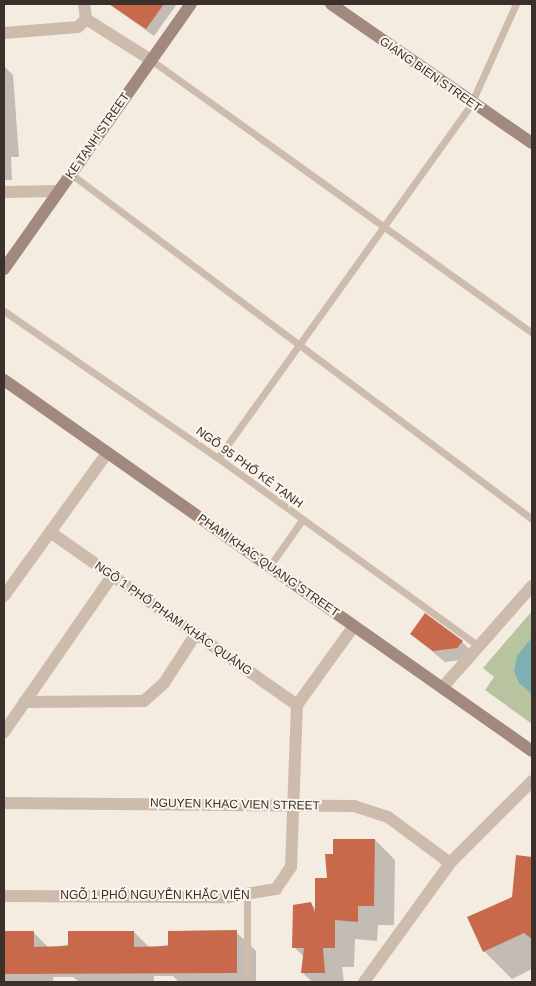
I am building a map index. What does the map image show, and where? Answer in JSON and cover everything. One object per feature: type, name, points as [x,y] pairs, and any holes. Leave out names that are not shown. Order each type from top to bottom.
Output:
[{"type":"street","points":[[84,4],[86,19]]},
{"type":"street","name":"KE TANH STREET","points":[[4,269],[191,4]]},
{"type":"street","name":"GIANG BIEN STREET","points":[[331,4],[471,104],[532,143]]},
{"type":"street","points":[[4,33],[78,27],[86,19]]},
{"type":"street","points":[[86,19],[152,60]]},
{"type":"street","points":[[4,192],[59,191]]},
{"type":"street","name":"PHAM KHAC QUANG STREET","points":[[4,380],[532,751]]},
{"type":"street","points":[[4,596],[107,453]]},
{"type":"street","name":"NGÕ 1 PHỐ PHẠM KHẮC QUẢNG","points":[[50,532],[297,705]]},
{"type":"street","points":[[4,732],[112,576]]},
{"type":"street","points":[[442,688],[532,586]]},
{"type":"street","points":[[292,806],[297,705],[354,626]]},
{"type":"street","points":[[24,702],[144,701],[164,683],[196,634]]},
{"type":"street","points":[[364,982],[450,862],[532,781]]},
{"type":"street","name":"NGUYEN KHAC VIEN STREET","points":[[4,803],[292,806],[371,810],[450,862]]},
{"type":"street","name":"NGÕ 1 PHỐ NGUYỄN KHẮC VIỆN","points":[[4,896],[247,896],[276,889],[291,868],[292,806]]},
{"type":"lane","points":[[218,458],[471,104],[516,4]]},
{"type":"lane","points":[[152,60],[532,333]]},
{"type":"lane","points":[[71,174],[532,520]]},
{"type":"lane","name":"NGÕ 95 PHỐ KẺ TẠNH","points":[[4,311],[218,458],[479,646]]},
{"type":"lane","points":[[269,567],[302,520]]},
{"type":"lane","points":[[247,896],[247,982]]},
{"type":"green space","points":[[532,611],[532,724],[485,690],[494,677],[483,668]]},
{"type":"water","points":[[532,637],[532,694],[519,683],[514,671],[517,656]]},
{"type":"building","points":[[109,4],[164,4],[146,29]]},
{"type":"building","points":[[425,613],[463,641],[457,648],[433,651],[410,634]]},
{"type":"building","points":[[333,839],[375,839],[374,906],[358,906],[358,922],[335,920],[335,948],[323,948],[325,973],[301,973],[304,948],[292,948],[293,905],[311,902],[315,913],[315,878],[327,878],[325,854],[333,854]]},
{"type":"building","points":[[516,855],[532,857],[532,939],[524,933],[483,952],[467,917],[512,897]]},
{"type":"building","points":[[237,930],[237,973],[4,974],[4,931],[34,931],[34,947],[68,946],[68,931],[134,931],[134,947],[168,946],[168,931]]}]
